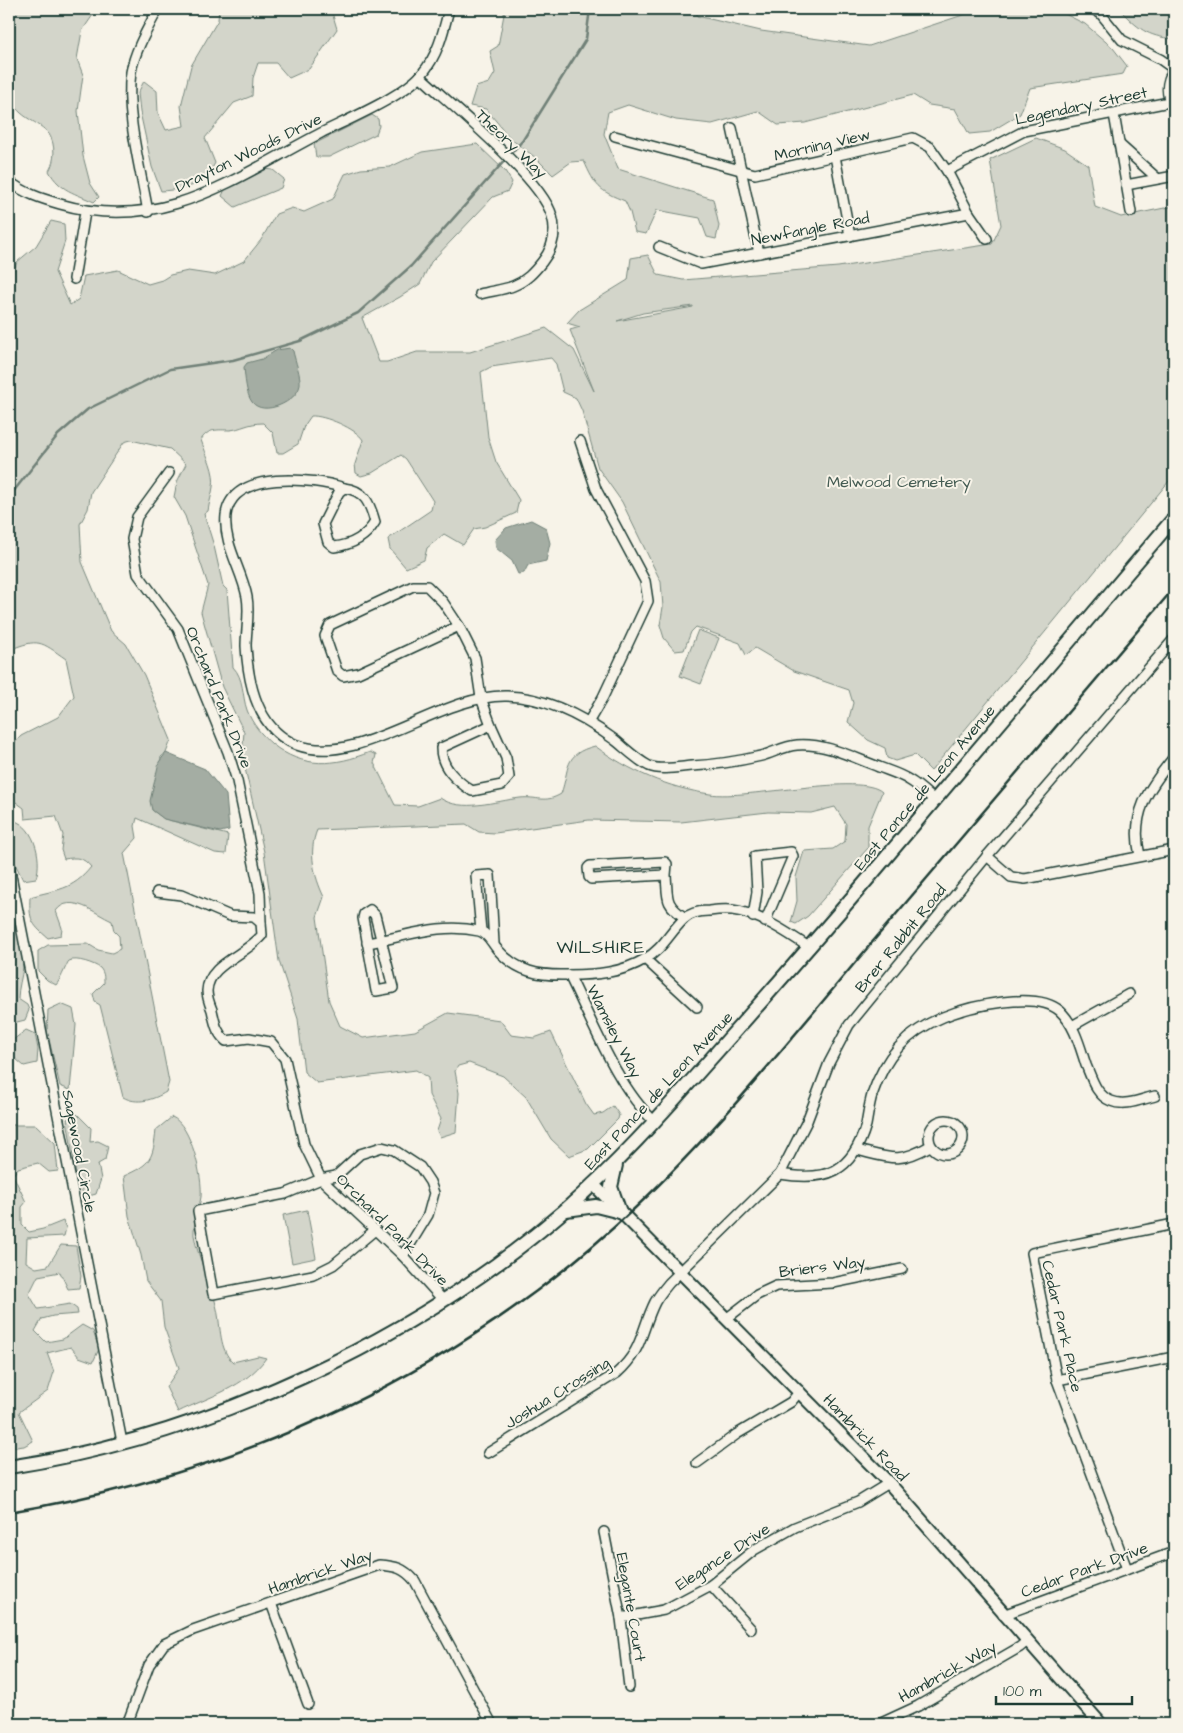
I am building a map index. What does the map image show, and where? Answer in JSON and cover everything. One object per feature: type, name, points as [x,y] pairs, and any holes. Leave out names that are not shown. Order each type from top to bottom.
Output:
[{"type":"main road","name":"East Ponce de Leon Avenue","points":[[9,1467],[122,1442],[202,1418],[286,1385],[335,1362],[443,1300],[505,1258],[564,1211],[617,1162],[655,1122],[810,948],[1174,518]]},
{"type":"main road","points":[[617,1162],[612,1174],[610,1187],[620,1212]]},
{"type":"main road","points":[[564,1211],[596,1206],[620,1212]]},
{"type":"street","points":[[148,212],[130,104],[131,71],[140,45],[158,9]]},
{"type":"street","name":"Drayton Woods Drive","points":[[10,185],[43,199],[85,212],[125,214],[148,212],[170,207],[203,194],[389,98],[420,76],[433,60],[441,42],[449,9]]},
{"type":"street","points":[[1093,9],[1101,14],[1122,40],[1160,58],[1174,69],[1167,85],[1172,105]]},
{"type":"street","name":"Theory Way","points":[[420,76],[513,163],[541,192],[552,216],[555,238],[546,258],[529,277],[514,286],[480,294]]},
{"type":"street","name":"Legendary Street","points":[[947,171],[1024,131],[1172,105]]},
{"type":"street","points":[[1114,114],[1130,212]]},
{"type":"street","points":[[732,128],[759,253]]},
{"type":"street","name":"Morning View","points":[[615,136],[741,172],[755,174],[914,138],[930,147],[947,171],[969,213],[987,239]]},
{"type":"street","points":[[1119,144],[1158,179]]},
{"type":"street","points":[[835,156],[850,236]]},
{"type":"street","points":[[1126,185],[1174,176]]},
{"type":"street","points":[[74,279],[85,212]]},
{"type":"street","name":"Newfangle Road","points":[[659,247],[701,264],[969,213]]},
{"type":"street","points":[[580,441],[596,489],[645,581],[648,601],[603,697],[589,721]]},
{"type":"street","name":"Orchard Park Drive","points":[[169,473],[137,517],[132,539],[138,574],[178,629],[228,752],[237,781],[260,892],[262,935],[254,946],[221,965],[211,976],[207,992],[218,1034],[226,1041],[249,1038],[271,1042],[285,1059],[304,1144],[321,1179],[402,1256],[443,1300]]},
{"type":"street","points":[[344,488],[339,492],[323,524],[328,542],[334,547],[348,545],[368,534],[375,522],[370,505],[364,495],[353,489],[299,478],[260,483],[242,491],[233,499],[226,513],[228,541],[240,569],[247,596],[246,646],[251,683],[260,710],[275,731],[297,744],[326,750],[363,744],[392,730],[481,698],[507,696],[532,699],[589,721],[651,766],[706,766],[761,756],[788,747],[821,745],[908,779],[934,800]]},
{"type":"street","points":[[459,626],[351,676],[343,676],[337,671],[325,636],[330,625],[346,616],[413,586],[427,586],[443,602],[459,626],[475,658],[481,698],[506,758],[509,778],[502,785],[472,791],[456,781],[449,772],[441,754],[441,748],[491,724]]},
{"type":"street","name":"Brer Rabbit Road","points":[[679,1273],[780,1174],[806,1121],[829,1063],[849,1025],[987,856],[1174,639]]},
{"type":"street","points":[[1140,856],[1135,838],[1137,819],[1144,800],[1174,757]]},
{"type":"street","points":[[987,856],[1011,877],[1025,879],[1174,850]]},
{"type":"street","points":[[753,917],[757,892],[755,856],[791,852],[793,856],[765,922]]},
{"type":"street","points":[[666,875],[592,879],[589,878],[588,868],[590,866],[665,862],[667,864],[668,903],[671,908],[685,918]]},
{"type":"street","name":"Sagewood Circle","points":[[9,865],[14,882],[122,1442]]},
{"type":"street","points":[[480,931],[476,876],[490,875],[494,944]]},
{"type":"street","points":[[157,892],[181,895],[230,916],[254,917],[261,923]]},
{"type":"street","points":[[367,943],[382,941],[416,931],[444,928],[480,931],[514,965],[530,973],[569,975],[613,972],[645,960],[663,946],[685,918],[697,912],[725,909],[733,910],[765,922],[810,948]]},
{"type":"street","points":[[370,910],[375,915],[382,941],[393,988],[376,991],[363,918],[364,914],[370,910]]},
{"type":"street","points":[[645,960],[697,1007]]},
{"type":"street","name":"Wamsley Way","points":[[569,975],[630,1093],[644,1113],[655,1122]]},
{"type":"street","points":[[1072,1026],[1129,994]]},
{"type":"street","points":[[780,1174],[802,1178],[828,1176],[846,1164],[857,1150],[872,1096],[883,1070],[897,1049],[916,1029],[945,1016],[1019,1001],[1051,1004],[1061,1012],[1072,1026],[1099,1093],[1112,1101],[1126,1104],[1155,1096]]},
{"type":"street","points":[[941,1120],[954,1121],[963,1131],[964,1138],[960,1149],[948,1155],[942,1155],[930,1146],[928,1139],[931,1127],[941,1120]]},
{"type":"street","points":[[857,1150],[894,1160],[915,1155],[930,1146]]},
{"type":"street","points":[[375,1230],[333,1265],[313,1275],[247,1289],[212,1294],[198,1211],[285,1194],[321,1179],[336,1176],[360,1154],[382,1147],[394,1150],[420,1167],[430,1182],[434,1194],[428,1215],[402,1256]]},
{"type":"street","name":"Hambrick Road","points":[[593,1184],[889,1483],[1003,1615],[1102,1724]]},
{"type":"street","name":"Cedar Park Place","points":[[1126,1569],[1057,1380],[1032,1253],[1174,1224]]},
{"type":"street","name":"Briers Way","points":[[726,1319],[756,1295],[776,1286],[833,1282],[902,1269]]},
{"type":"street","name":"Joshua Crossing","points":[[488,1453],[617,1373],[626,1365],[640,1346],[656,1302],[679,1273]]},
{"type":"street","points":[[1057,1380],[1174,1357]]},
{"type":"street","points":[[697,1463],[737,1434],[791,1402],[800,1391]]},
{"type":"street","name":"Elegance Drive","points":[[622,1618],[664,1610],[711,1585],[754,1550],[795,1527],[858,1502],[889,1483]]},
{"type":"street","name":"Elegante Court","points":[[604,1532],[622,1618],[629,1686]]},
{"type":"street","name":"Cedar Park Drive","points":[[1003,1615],[1174,1552]]},
{"type":"street","name":"Hambrick Way","points":[[125,1724],[129,1719],[149,1665],[164,1644],[193,1630],[379,1564],[396,1566],[407,1571],[415,1581],[492,1724]]},
{"type":"street","points":[[711,1585],[752,1629]]},
{"type":"street","points":[[271,1603],[308,1704]]},
{"type":"street","name":"Hambrick Way","points":[[879,1724],[918,1706],[1020,1647],[1027,1641]]},
{"type":"green space","points":[[9,9],[97,9],[82,31],[77,59],[83,75],[78,111],[83,156],[90,183],[99,197],[94,202],[68,191],[53,178],[49,171],[53,163],[54,153],[53,143],[49,134],[18,111],[10,98],[8,69]]},
{"type":"green space","points":[[219,9],[331,9],[337,29],[309,69],[289,78],[276,63],[258,63],[253,78],[252,96],[234,103],[205,138],[215,163],[210,171],[199,182],[186,188],[161,191],[152,167],[140,112],[138,93],[144,81],[157,91],[158,113],[166,130],[184,126],[181,106],[191,66],[218,20]]},
{"type":"green space","points":[[505,9],[697,9],[697,16],[761,31],[869,46],[981,9],[1055,9],[1085,24],[1113,48],[1127,66],[1123,74],[1030,88],[1020,114],[990,132],[969,134],[955,109],[929,105],[913,95],[805,123],[778,125],[758,111],[712,124],[676,120],[628,105],[608,112],[604,134],[618,169],[713,199],[719,226],[716,239],[707,237],[700,218],[657,210],[646,234],[635,232],[625,201],[599,187],[584,161],[571,162],[553,175],[536,158],[511,139],[486,109],[470,106],[476,87],[489,83],[495,73],[490,51],[498,46]]},
{"type":"green space","points":[[1119,9],[1174,9],[1174,39],[1156,36],[1144,30],[1132,22]]},
{"type":"green space","points":[[372,115],[378,119],[379,126],[376,134],[329,157],[316,157],[314,144]]},
{"type":"green space","name":"Melwood Cemetery","points":[[1036,138],[1065,149],[1088,165],[1095,207],[1121,217],[1174,206],[1174,475],[931,771],[915,755],[895,761],[887,758],[885,748],[868,740],[848,722],[853,703],[849,690],[794,671],[755,648],[746,655],[740,643],[696,627],[691,632],[684,650],[675,651],[664,638],[660,625],[663,607],[661,582],[622,502],[598,468],[582,411],[576,398],[563,392],[556,364],[551,358],[491,367],[481,372],[488,437],[496,462],[519,500],[516,513],[485,527],[474,529],[463,545],[444,534],[427,548],[424,560],[406,568],[390,549],[388,539],[431,510],[433,501],[406,459],[401,455],[372,473],[361,476],[356,473],[355,464],[363,440],[347,427],[317,416],[311,416],[304,426],[298,444],[283,453],[277,453],[273,433],[263,423],[230,430],[214,430],[207,433],[201,440],[212,469],[214,481],[208,511],[204,514],[214,546],[223,586],[227,590],[233,667],[239,676],[247,710],[258,729],[272,744],[295,758],[320,763],[344,760],[370,752],[376,755],[374,763],[395,805],[418,806],[440,798],[458,805],[479,805],[520,798],[550,799],[561,794],[569,763],[577,753],[595,746],[621,763],[649,777],[664,783],[710,794],[727,795],[828,785],[870,787],[882,792],[868,826],[868,848],[808,916],[796,924],[791,922],[797,901],[796,877],[804,851],[833,849],[845,841],[846,824],[835,807],[811,813],[768,812],[681,822],[589,820],[495,833],[479,832],[466,824],[317,830],[314,838],[313,864],[317,881],[324,897],[317,917],[329,1001],[340,1026],[363,1038],[415,1031],[448,1013],[500,1020],[511,1035],[534,1038],[551,1032],[586,1104],[594,1115],[603,1113],[613,1106],[619,1115],[618,1119],[588,1149],[569,1156],[551,1139],[526,1097],[503,1076],[469,1063],[458,1066],[455,1071],[459,1093],[456,1132],[440,1137],[437,1131],[441,1119],[429,1095],[428,1078],[416,1070],[317,1083],[304,1072],[298,1019],[279,961],[264,852],[242,755],[244,732],[222,687],[201,612],[208,585],[185,516],[174,497],[177,482],[186,464],[170,449],[131,440],[124,442],[91,492],[88,509],[80,524],[82,562],[111,631],[126,644],[144,675],[171,740],[166,753],[161,757],[152,810],[164,819],[228,835],[226,854],[215,853],[137,818],[135,826],[137,838],[124,853],[169,1082],[166,1092],[150,1099],[134,1101],[123,1097],[100,1005],[95,1002],[93,994],[104,983],[104,975],[100,968],[85,962],[69,961],[56,985],[47,980],[38,971],[38,951],[48,945],[88,944],[98,950],[112,953],[120,949],[119,936],[114,931],[112,921],[76,904],[62,906],[56,911],[62,928],[61,935],[48,938],[38,929],[32,921],[30,897],[64,888],[77,881],[91,867],[85,861],[79,859],[64,859],[61,850],[63,835],[56,816],[25,819],[24,808],[9,797],[9,749],[21,736],[58,717],[74,696],[66,659],[39,643],[27,644],[9,650],[9,283],[17,262],[36,246],[51,221],[64,224],[65,241],[55,272],[70,305],[79,299],[84,276],[118,270],[148,284],[162,280],[170,275],[188,271],[215,275],[244,261],[261,240],[276,214],[292,208],[304,212],[333,199],[345,174],[361,169],[390,167],[422,152],[477,144],[505,171],[512,182],[508,191],[493,197],[431,262],[420,284],[362,318],[379,362],[387,362],[417,352],[470,352],[546,328],[574,350],[594,391],[570,330],[580,327],[567,323],[579,310],[628,280],[631,258],[648,255],[658,275],[683,280],[838,267],[992,244],[1001,225],[990,160]],"holes":[[[693,307],[617,321],[643,313]]]},
{"type":"green space","points":[[265,169],[273,170],[284,179],[281,188],[235,207],[222,196],[226,187]]},
{"type":"green space","points":[[698,630],[719,638],[701,684],[680,676]]},
{"type":"green space","points":[[9,820],[17,822],[24,827],[34,842],[38,861],[36,878],[23,880],[9,851]]},
{"type":"green space","points":[[11,917],[19,934],[23,955],[18,999],[27,1005],[29,1010],[25,1020],[9,1024],[9,919]]},
{"type":"green space","points":[[61,1004],[73,1009],[76,1025],[70,1090],[60,1086],[47,1031],[48,1010]]},
{"type":"green space","points":[[26,1030],[35,1034],[38,1049],[37,1063],[24,1066],[9,1053],[9,1043]]},
{"type":"green space","points":[[77,1114],[91,1128],[90,1142],[98,1141],[108,1146],[105,1160],[98,1164],[101,1179],[96,1194],[85,1197],[77,1181],[67,1119]]},
{"type":"green space","points":[[172,1117],[185,1130],[198,1165],[201,1197],[195,1221],[194,1235],[215,1300],[225,1351],[233,1362],[258,1356],[266,1358],[248,1377],[237,1384],[178,1412],[166,1387],[179,1368],[164,1327],[161,1301],[146,1281],[141,1255],[129,1216],[124,1176],[145,1164],[154,1148],[156,1130]]},
{"type":"green space","points":[[9,1125],[36,1125],[55,1143],[58,1171],[49,1172],[38,1163],[18,1168],[13,1175],[26,1202],[22,1207],[22,1225],[29,1232],[63,1221],[66,1228],[64,1236],[27,1238],[26,1262],[36,1268],[48,1266],[61,1245],[76,1246],[81,1276],[79,1288],[68,1289],[60,1272],[38,1276],[29,1294],[38,1309],[70,1304],[77,1309],[78,1314],[42,1319],[35,1331],[46,1342],[63,1339],[82,1325],[93,1331],[99,1349],[93,1362],[79,1357],[71,1347],[47,1353],[54,1372],[48,1391],[19,1412],[33,1441],[24,1446],[9,1448]]},
{"type":"green space","points":[[307,1210],[316,1258],[292,1263],[283,1215]]},
{"type":"shaded area","points":[[290,348],[293,351],[300,377],[298,391],[293,397],[279,406],[264,408],[257,406],[248,395],[244,367],[247,363],[262,359],[277,350]]},
{"type":"shaded area","points":[[531,520],[546,528],[550,543],[546,561],[528,565],[524,573],[518,574],[512,561],[496,548],[495,540],[506,528]]},
{"type":"shaded area","points":[[166,753],[205,769],[226,795],[229,830],[220,832],[164,819],[152,810],[150,801],[159,762]]},
{"type":"waterway","points":[[9,497],[58,435],[88,409],[170,369],[233,360],[300,341],[358,313],[411,266],[523,140],[586,39],[590,9]]},
{"type":"railway","points":[[9,1512],[96,1495],[181,1472],[264,1442],[344,1407],[422,1366],[497,1319],[568,1267],[635,1208],[699,1144],[1174,588]]},
{"type":"district","name":"WILSHIRE","points":[[601,947]]}]
